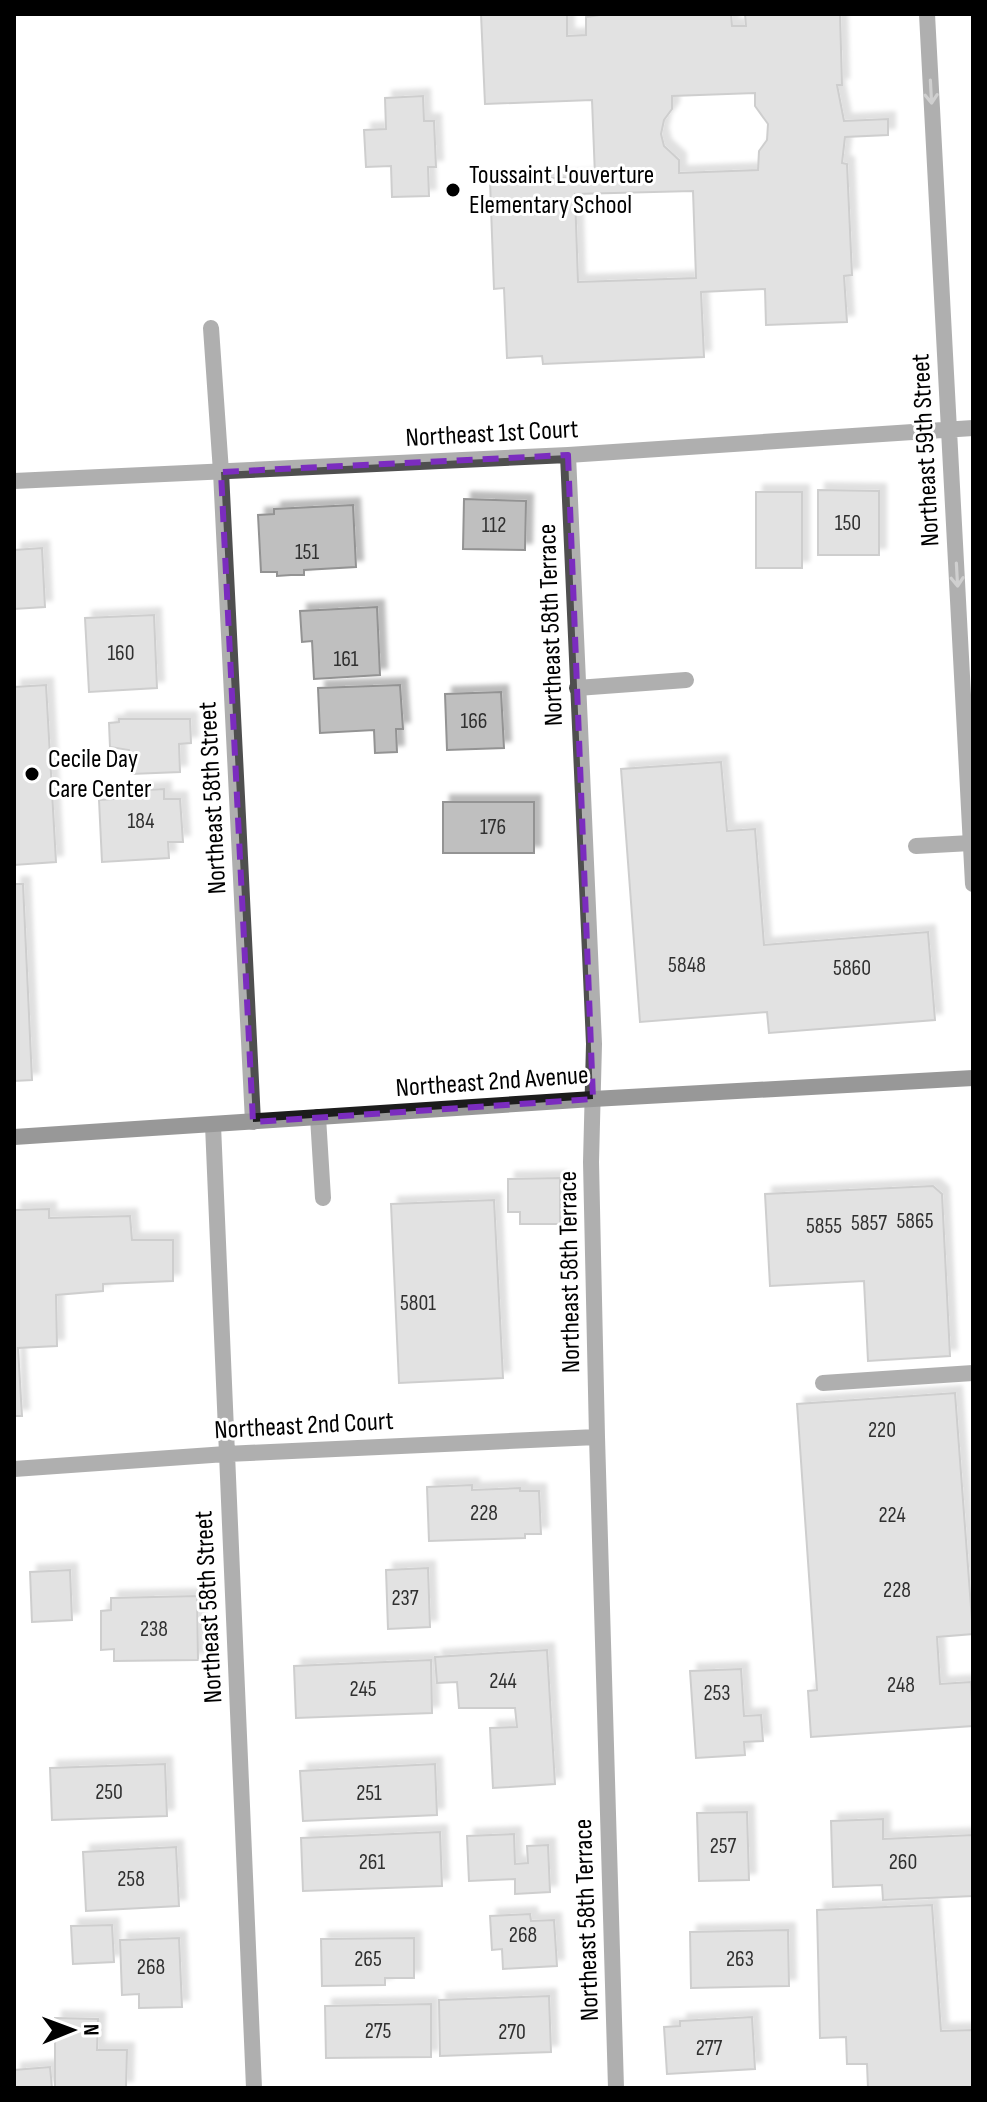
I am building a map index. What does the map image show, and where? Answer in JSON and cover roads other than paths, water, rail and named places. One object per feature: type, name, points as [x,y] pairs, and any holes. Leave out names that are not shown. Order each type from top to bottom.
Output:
[{"type":"main road","name":"Northeast 2nd Avenue","points":[[14,1137],[973,1078]]},
{"type":"street","name":"Northeast 59th Street","points":[[927,14],[973,884]]},
{"type":"street","name":"Northeast 58th Street","points":[[211,328],[253,1122]]},
{"type":"street","name":"Northeast 1st Court","points":[[14,481],[568,455],[973,428]]},
{"type":"street","name":"Northeast 58th Terrace","points":[[568,455],[594,1044],[591,1162],[616,2088]]},
{"type":"street","points":[[577,688],[686,680]]},
{"type":"street","points":[[916,846],[971,843]]},
{"type":"street","points":[[318,1117],[323,1198]]},
{"type":"street","name":"Northeast 58th Street","points":[[213,1125],[254,2088]]},
{"type":"street","points":[[823,1383],[973,1373]]},
{"type":"street","name":"Northeast 2nd Court","points":[[14,1469],[226,1454],[597,1437]]},
{"type":"place","name":"Toussaint L'ouverture Elementary School","points":[[453,190]]},
{"type":"place","name":"Cecile Day Care Center","points":[[32,774]]}]
